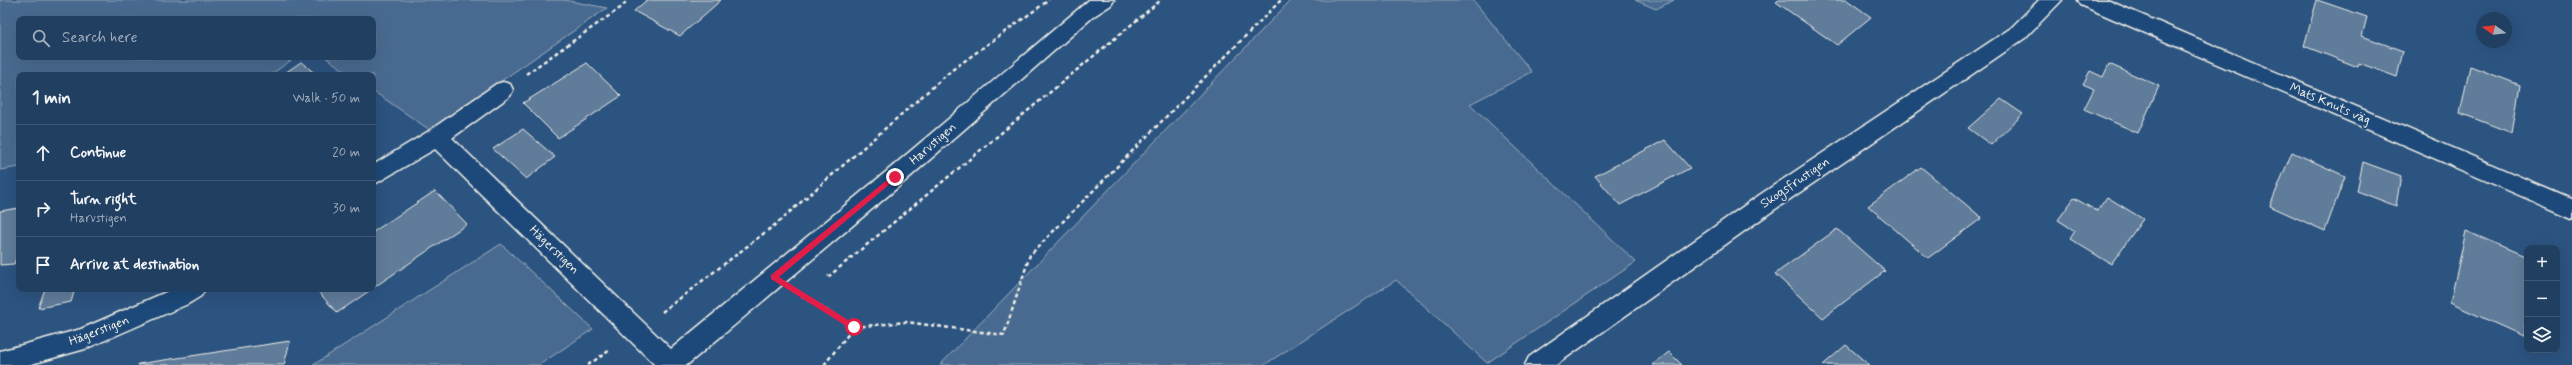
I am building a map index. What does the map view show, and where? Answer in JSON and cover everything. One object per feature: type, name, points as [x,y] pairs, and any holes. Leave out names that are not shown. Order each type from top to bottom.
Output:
[{"type":"street","name":"Harvstigen","points":[[669,364],[895,177],[1087,11],[1104,0]]},
{"type":"street","name":"Skogsfrustigen","points":[[1537,365],[1766,203],[2018,33],[2052,0]]},
{"type":"street","name":"Mats Knuts väg","points":[[2088,0],[2572,209]]},
{"type":"street","points":[[376,174],[437,136],[503,90]]},
{"type":"street","name":"Hägerstigen","points":[[437,136],[638,331],[669,364]]},
{"type":"street","name":"Hägerstigen","points":[[0,362],[85,339],[188,292]]},
{"type":"path","points":[[503,90],[623,6],[627,0]]},
{"type":"path","points":[[588,365],[638,331],[776,224],[952,70],[1049,0]]},
{"type":"path","points":[[823,281],[1161,0]]},
{"type":"path","points":[[774,277],[854,327],[906,322],[1004,336],[1030,255],[1281,0]]},
{"type":"path","points":[[798,301],[810,291]]},
{"type":"path","points":[[824,365],[854,327]]},
{"type":"shaded area","points":[[0,0],[564,0],[607,8],[430,130],[376,93],[376,72],[347,72],[329,60],[376,60],[376,16],[16,16],[16,60],[292,60],[274,72],[16,72],[16,167],[0,170]]},
{"type":"shaded area","points":[[1291,0],[1473,0],[1532,72],[1470,104],[1636,262],[1487,363],[1396,280],[1264,365],[940,365]]},
{"type":"shaded area","points":[[1635,0],[1674,0],[1656,9]]},
{"type":"shaded area","points":[[501,244],[593,329],[539,365],[313,365]]},
{"type":"building","points":[[647,0],[721,0],[680,36],[634,11]]},
{"type":"building","points":[[1779,0],[1847,0],[1871,17],[1837,45],[1776,2]]},
{"type":"building","points":[[2317,0],[2367,17],[2362,36],[2403,51],[2397,77],[2359,63],[2358,67],[2304,46]]},
{"type":"building","points":[[301,62],[313,72],[286,72]]},
{"type":"building","points":[[587,63],[621,96],[558,138],[523,103]]},
{"type":"building","points":[[2109,64],[2159,86],[2138,133],[2084,109],[2094,89],[2083,84],[2090,71],[2103,77]]},
{"type":"building","points":[[2470,66],[2520,85],[2512,133],[2460,113]]},
{"type":"building","points":[[2001,99],[2023,114],[1991,145],[1968,128]]},
{"type":"building","points":[[523,129],[555,157],[526,179],[493,149]]},
{"type":"building","points":[[1665,140],[1690,168],[1620,205],[1595,176]]},
{"type":"building","points":[[2292,152],[2345,176],[2325,231],[2270,206]]},
{"type":"building","points":[[2363,162],[2401,176],[2396,206],[2357,191]]},
{"type":"building","points":[[1921,167],[1982,218],[1928,258],[1868,206]]},
{"type":"building","points":[[435,191],[467,224],[376,286],[376,230]]},
{"type":"building","points":[[2107,197],[2143,219],[2111,264],[2070,239],[2075,231],[2058,220],[2074,198],[2097,211]]},
{"type":"building","points":[[16,208],[16,259],[14,264],[0,265],[0,211]]},
{"type":"building","points":[[1837,229],[1885,271],[1823,318],[1775,274]]},
{"type":"building","points":[[2466,231],[2524,256],[2523,336],[2450,303]]},
{"type":"building","points":[[44,292],[74,292],[71,302],[38,308]]},
{"type":"building","points":[[319,292],[368,292],[337,313]]},
{"type":"building","points":[[290,341],[284,365],[138,365],[138,364]]},
{"type":"building","points":[[1846,345],[1869,365],[1823,365]]},
{"type":"building","points":[[1669,352],[1682,365],[1652,365]]},
{"type":"route","points":[[854,327],[774,277],[895,177]]}]
